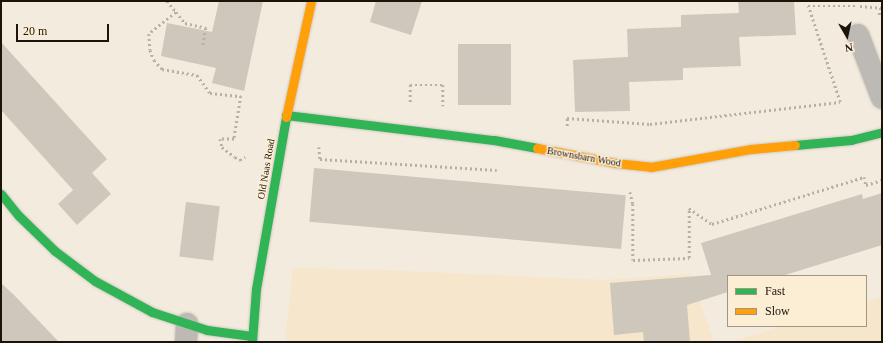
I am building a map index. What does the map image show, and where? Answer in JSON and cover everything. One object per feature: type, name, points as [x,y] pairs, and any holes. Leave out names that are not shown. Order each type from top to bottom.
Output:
[{"type":"street","name":"Old Naas Road","points":[[252,339],[256,289],[286,115],[295,80],[311,1]]},
{"type":"street","points":[[858,35],[882,98]]},
{"type":"street","name":"Brownsbarn Wood","points":[[286,115],[494,140],[615,163],[652,167],[751,149],[851,140],[882,132]]},
{"type":"street","points":[[1,194],[19,216],[55,251],[95,281],[187,333],[208,330],[252,339]]},
{"type":"path","points":[[167,1],[185,23],[206,28],[204,46]]},
{"type":"path","points":[[559,126],[567,127],[567,118],[650,124],[840,102],[808,6],[881,8],[878,23]]},
{"type":"path","points":[[176,12],[150,34],[150,50],[154,60],[162,69],[197,75],[210,93],[241,96],[234,139],[220,139],[222,147],[235,157],[240,160],[245,157]]},
{"type":"path","points":[[410,104],[410,85],[443,85],[443,111]]},
{"type":"path","points":[[313,147],[319,147],[320,158],[499,170]]},
{"type":"path","points":[[624,187],[630,191],[633,204],[633,260],[652,260],[688,258],[689,208],[712,224],[864,177],[866,185],[882,180]]},
{"type":"shaded area","points":[[293,268],[382,270],[606,280],[690,274],[714,342],[285,342]]},
{"type":"shaded area","points":[[882,297],[882,342],[730,342],[781,327],[867,327],[867,302]]},
{"type":"building","points":[[219,1],[263,1],[244,91],[212,83],[216,68],[161,56],[167,23],[212,32]]},
{"type":"building","points":[[376,1],[422,1],[411,35],[370,22]]},
{"type":"building","points":[[738,1],[794,1],[796,35],[739,37],[741,66],[683,68],[683,80],[629,82],[630,111],[575,112],[573,60],[628,57],[627,29],[681,27],[681,15],[739,13]]},
{"type":"building","points":[[1,42],[107,159],[92,173],[111,194],[77,225],[58,204],[73,190],[1,110]]},
{"type":"building","points":[[458,44],[511,44],[511,105],[458,105]]},
{"type":"building","points":[[314,168],[626,195],[621,249],[309,222]]},
{"type":"building","points":[[882,193],[882,245],[785,275],[727,275],[727,292],[687,305],[690,342],[644,342],[643,332],[614,335],[610,283],[711,275],[701,243],[862,194],[863,199]]},
{"type":"building","points":[[186,202],[220,206],[213,261],[179,257]]},
{"type":"building","points":[[1,283],[14,295],[59,342],[1,342]]},
{"type":"traffic: fast","points":[[286,115],[494,140],[537,148]]},
{"type":"traffic: fast","points":[[252,342],[256,289],[286,117]]},
{"type":"traffic: fast","points":[[795,145],[851,140],[882,132]]},
{"type":"traffic: fast","points":[[1,194],[19,216],[55,251],[95,281],[152,312],[207,330],[252,336]]},
{"type":"traffic: slow","points":[[286,117],[311,1]]},
{"type":"traffic: slow","points":[[537,148],[615,163],[651,167],[751,149],[795,145]]}]
